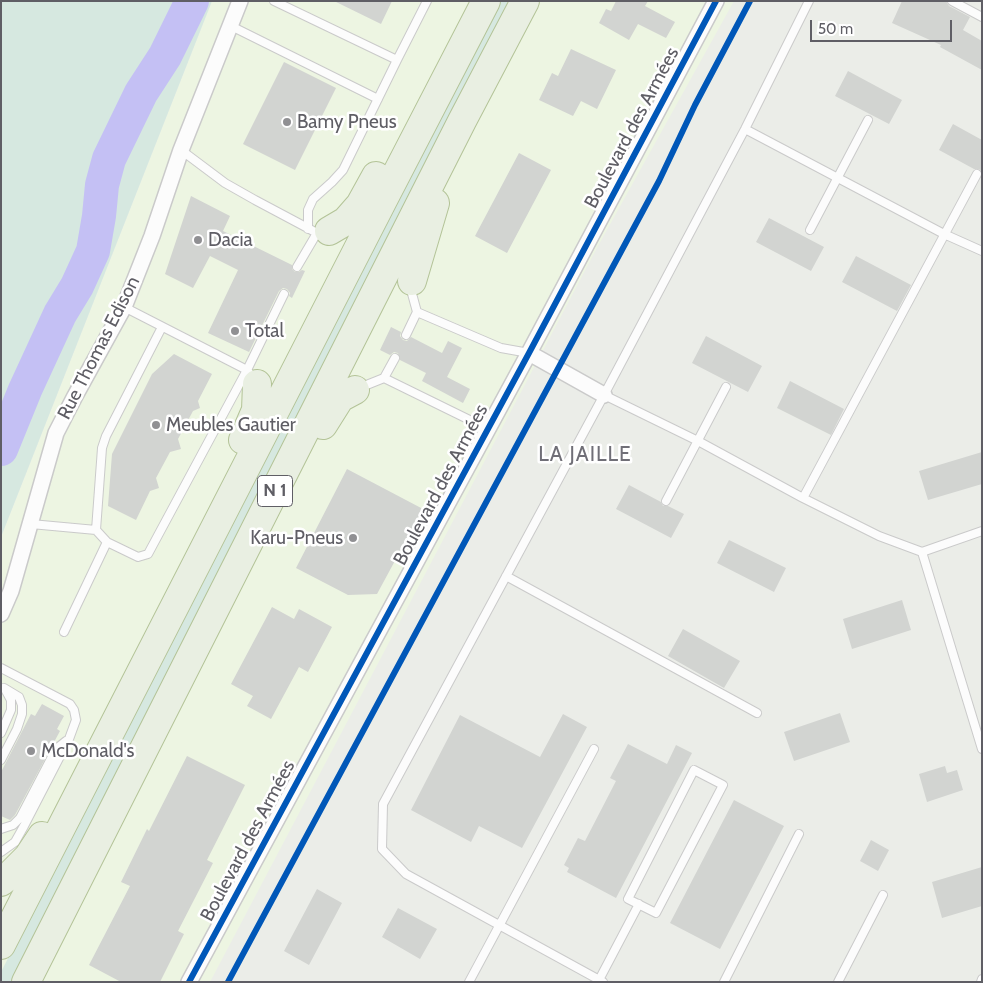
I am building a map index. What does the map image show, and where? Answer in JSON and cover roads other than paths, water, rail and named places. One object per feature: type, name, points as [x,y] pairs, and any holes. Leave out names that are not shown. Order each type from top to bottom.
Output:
[{"type":"highway","points":[[318,231],[346,221],[360,205],[432,72],[485,1]]},
{"type":"highway","name":"N 1","points":[[1,946],[485,1]]},
{"type":"highway","name":"N 1","points":[[26,982],[462,121],[525,1]]},
{"type":"highway","points":[[412,281],[462,121]]},
{"type":"highway","points":[[176,604],[256,410],[252,377]]},
{"type":"highway","points":[[211,616],[335,404],[340,398],[355,390]]},
{"type":"highway","points":[[1,882],[28,857],[142,670]]},
{"type":"street","name":"Rue Thomas Edison","points":[[1,614],[11,591],[56,433],[124,307],[152,236],[181,150],[240,1]]},
{"type":"street","name":"Boulevard des Armées","points":[[189,982],[529,353],[716,1]]},
{"type":"street","points":[[529,353],[604,395]]},
{"type":"lane","points":[[274,1],[398,60]]},
{"type":"lane","points":[[318,231],[308,210],[313,198],[332,182],[342,170],[427,1]]},
{"type":"lane","points":[[639,904],[596,980],[406,874],[382,849],[383,804],[604,395],[745,129],[809,1]]},
{"type":"lane","points":[[952,1],[982,17]]},
{"type":"lane","points":[[231,26],[378,99]]},
{"type":"lane","points":[[810,230],[868,120]]},
{"type":"lane","points":[[745,129],[944,234],[982,250]]},
{"type":"lane","points":[[181,150],[225,183],[318,231]]},
{"type":"lane","points":[[803,498],[977,174]]},
{"type":"lane","points":[[297,267],[318,231]]},
{"type":"lane","points":[[406,334],[417,312],[410,290],[412,281]]},
{"type":"lane","points":[[31,524],[96,530],[107,542],[138,557],[148,554],[252,377],[284,294]]},
{"type":"lane","points":[[124,307],[252,377]]},
{"type":"lane","points":[[417,312],[500,348],[529,353]]},
{"type":"lane","points":[[96,530],[102,448],[106,436],[162,327]]},
{"type":"lane","points":[[355,390],[384,378],[396,358]]},
{"type":"lane","points":[[384,378],[488,429]]},
{"type":"lane","points":[[666,501],[726,387]]},
{"type":"lane","points":[[604,395],[698,440],[803,498],[879,536],[922,552],[982,531]]},
{"type":"lane","points":[[64,632],[107,542]]},
{"type":"lane","points":[[922,552],[982,748]]},
{"type":"lane","points":[[506,576],[757,713]]},
{"type":"lane","points":[[1,668],[70,704],[74,710],[76,720],[69,739],[15,842],[1,852]]},
{"type":"lane","points":[[1,733],[11,710],[11,700],[3,687]]},
{"type":"lane","points":[[1,760],[17,729],[22,714],[22,705],[18,697],[3,687]]},
{"type":"lane","points":[[1,829],[13,825],[20,818],[56,749],[69,739]]},
{"type":"lane","points":[[469,982],[594,749]]},
{"type":"lane","points":[[694,770],[723,785],[656,913],[639,904],[628,899],[694,770]]},
{"type":"lane","points":[[724,982],[799,834]]},
{"type":"lane","points":[[838,982],[883,894]]},
{"type":"waterway","points":[[1,449],[25,390],[60,314],[77,286],[93,251],[102,185],[109,159],[141,93],[165,56],[192,1]]},
{"type":"place","name":"Bamy Pneus","points":[[287,122]]},
{"type":"place","name":"Dacia","points":[[198,240]]},
{"type":"place","name":"Total","points":[[235,331]]},
{"type":"place","name":"Meubles Gautier","points":[[156,425]]},
{"type":"place","name":"Karu-Pneus","points":[[353,538]]},
{"type":"place","name":"McDonald's","points":[[31,751]]},
{"type":"district","name":"LA JAILLE","points":[[585,455]]}]
